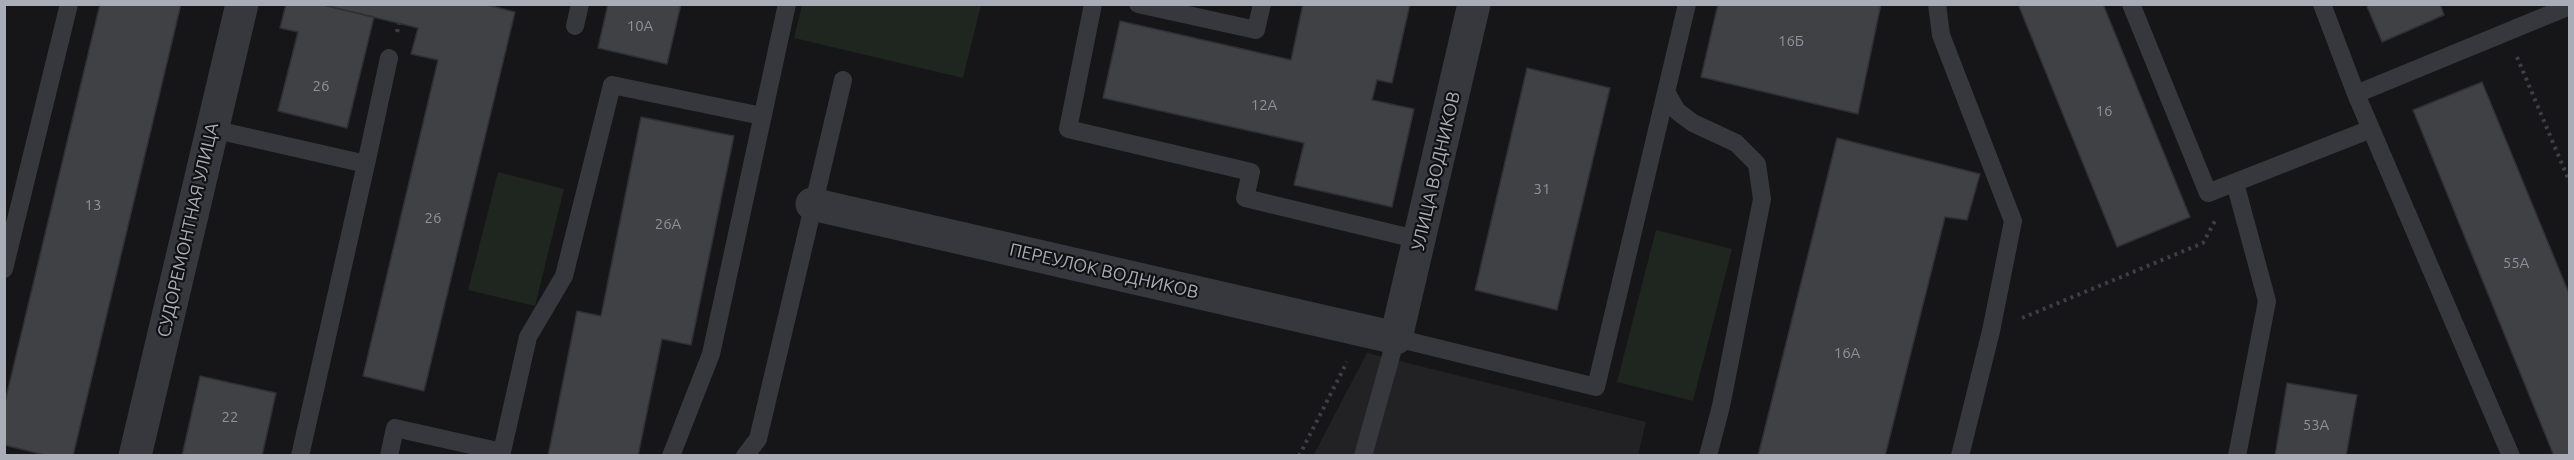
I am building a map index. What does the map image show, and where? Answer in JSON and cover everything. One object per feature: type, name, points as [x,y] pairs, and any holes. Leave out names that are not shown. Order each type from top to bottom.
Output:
[{"type":"street","name":"СУДОРЕМОНТНАЯ УЛИЦА","points":[[135,456],[242,4]]},
{"type":"street","name":"УЛИЦА ВОДНИКОВ","points":[[1396,338],[1474,4]]},
{"type":"street","name":"ПЕРЕУЛОК ВОДНИКОВ","points":[[812,204],[1396,338]]},
{"type":"lane","points":[[4,269],[69,4]]},
{"type":"lane","points":[[575,26],[580,4]]},
{"type":"lane","points":[[671,456],[711,354],[787,4]]},
{"type":"lane","points":[[1093,4],[1068,129],[1251,172],[1245,198],[1420,240]]},
{"type":"lane","points":[[1138,4],[1256,30],[1262,4]]},
{"type":"lane","points":[[1363,456],[1396,338],[1596,387],[1687,4]]},
{"type":"lane","points":[[1937,4],[1941,35],[2013,221],[1991,331],[1960,456]]},
{"type":"lane","points":[[2131,4],[2208,193],[2371,129]]},
{"type":"lane","points":[[2322,4],[2356,94],[2511,456]]},
{"type":"lane","points":[[2356,94],[2570,6]]},
{"type":"lane","points":[[300,456],[389,58]]},
{"type":"lane","points":[[745,456],[758,439],[843,80]]},
{"type":"lane","points":[[389,456],[395,429],[502,454],[528,337],[564,276],[612,86],[762,116]]},
{"type":"lane","points":[[1666,93],[1677,111],[1693,123],[1736,143],[1757,164],[1762,199],[1721,406],[1708,456]]},
{"type":"lane","points":[[212,129],[366,164]]},
{"type":"lane","points":[[2235,183],[2267,301],[2237,456]]},
{"type":"path","points":[[2506,32],[2570,183]]},
{"type":"path","points":[[1991,331],[2204,243],[2235,183]]},
{"type":"path","points":[[1299,456],[1364,330]]},
{"type":"shaded area","points":[[802,4],[981,5],[963,78],[794,38]]},
{"type":"shaded area","points":[[498,172],[564,189],[535,306],[468,290]]},
{"type":"shaded area","points":[[1656,230],[1732,249],[1693,401],[1617,382]]},
{"type":"shaded area","points":[[1367,353],[1646,422],[1638,455],[1313,456]]},
{"type":"building","points":[[100,4],[181,4],[73,456],[49,456],[4,445],[4,406]]},
{"type":"building","points":[[286,4],[319,4],[374,17],[347,128],[278,111],[298,32],[280,28]]},
{"type":"building","points":[[319,4],[484,4],[515,12],[424,391],[363,376],[438,60],[411,54],[418,28]]},
{"type":"building","points":[[608,4],[681,4],[667,64],[598,48]]},
{"type":"building","points":[[1303,4],[1410,4],[1392,83],[1377,80],[1372,100],[1414,109],[1392,207],[1294,185],[1304,143],[1103,98],[1120,21],[1291,60]]},
{"type":"building","points":[[1718,4],[1881,4],[1858,114],[1701,77]]},
{"type":"building","points":[[2018,4],[2103,4],[2190,217],[2117,247]]},
{"type":"building","points":[[2366,4],[2440,4],[2444,15],[2382,42]]},
{"type":"building","points":[[1527,68],[1610,88],[1557,310],[1475,290]]},
{"type":"building","points":[[2482,82],[2570,296],[2570,456],[2554,456],[2413,110]]},
{"type":"building","points":[[641,117],[734,136],[691,345],[662,339],[638,456],[548,456],[577,311],[601,316]]},
{"type":"building","points":[[1837,138],[1980,174],[1967,220],[1945,217],[1885,456],[1758,456]]},
{"type":"building","points":[[200,376],[276,393],[262,456],[182,456]]},
{"type":"building","points":[[2287,383],[2357,395],[2346,456],[2275,456]]}]
